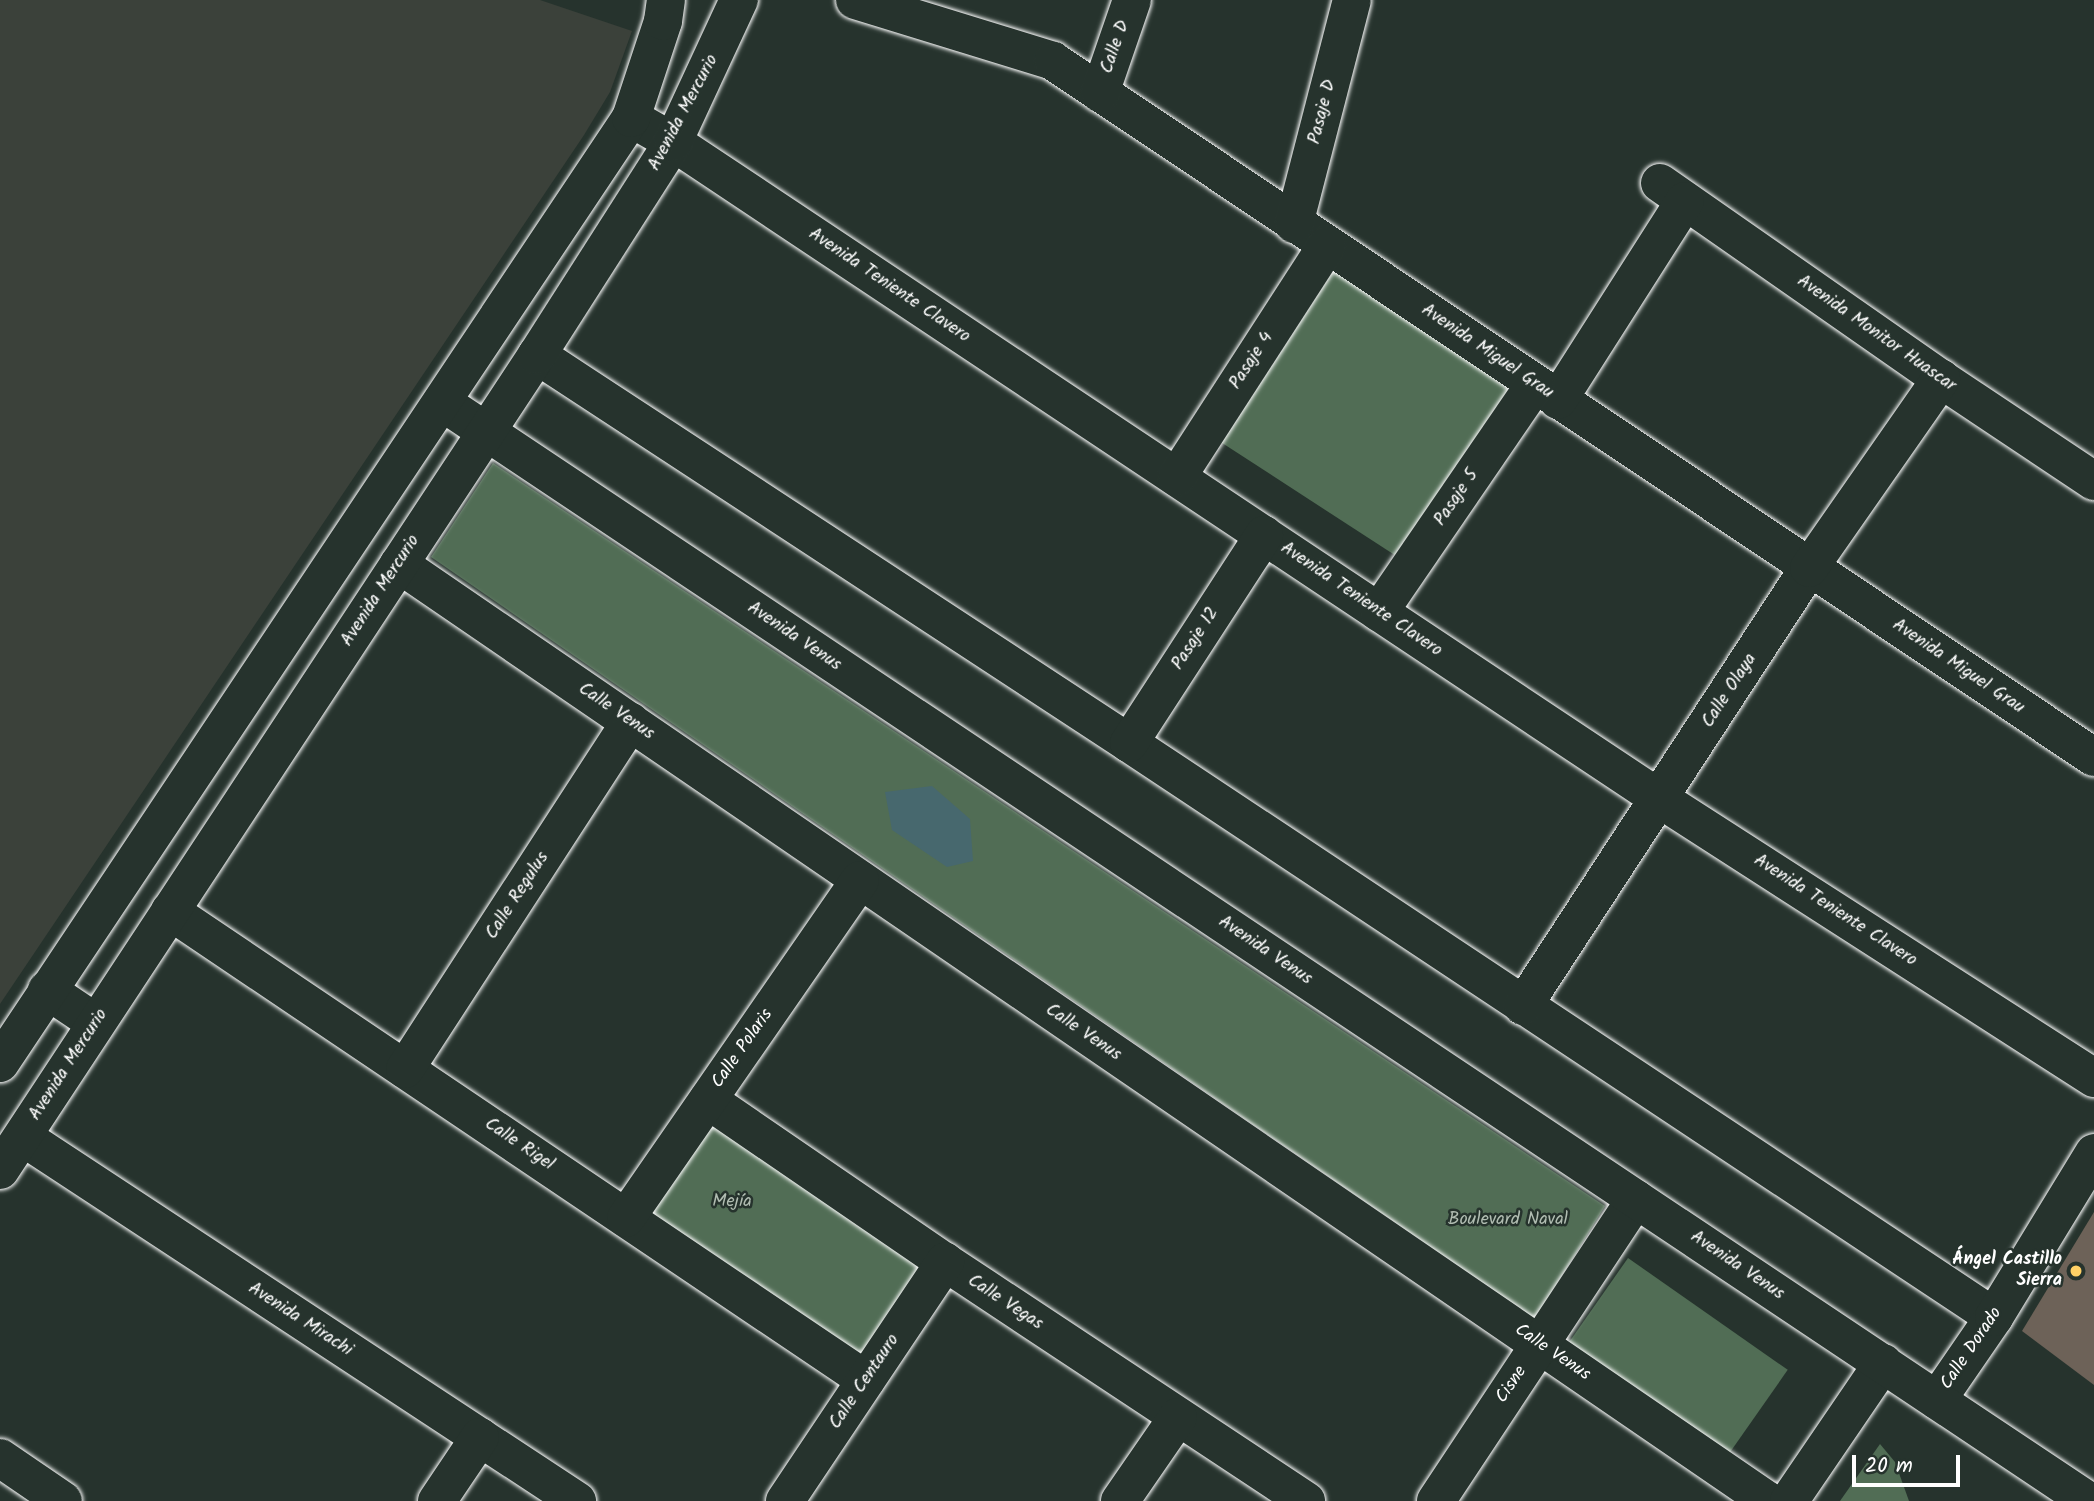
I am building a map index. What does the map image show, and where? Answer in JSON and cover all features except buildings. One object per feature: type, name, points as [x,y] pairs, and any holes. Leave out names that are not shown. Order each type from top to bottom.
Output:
[{"type":"street","points":[[0,1063],[631,118],[663,21],[666,0]]},
{"type":"street","name":"Avenida Mercurio","points":[[0,1170],[537,355],[673,142],[739,0]]},
{"type":"street","name":"Avenida Miguel Grau","points":[[855,0],[1053,61],[2094,757]]},
{"type":"street","name":"Calle D","points":[[1100,93],[1132,0]]},
{"type":"street","name":"Pasaje D","points":[[1294,224],[1352,0]]},
{"type":"street","name":"Avenida Teniente Clavero","points":[[631,118],[673,142],[1660,799],[2094,1078]]},
{"type":"street","name":"Avenida Monitor Huascar","points":[[1673,192],[1941,379],[2094,481]]},
{"type":"street","name":"Pasaje 5","points":[[1380,612],[1546,392],[1673,192]]},
{"type":"street","name":"Pasaje 4","points":[[1177,477],[1327,246]]},
{"type":"street","points":[[537,355],[1129,743],[1994,1317]]},
{"type":"street","name":"Calle Olaya","points":[[1523,1006],[1809,568],[1941,379]]},
{"type":"street","name":"Avenida Venus","points":[[442,402],[2088,1501]]},
{"type":"street","name":"Pasaje 12","points":[[1129,743],[1264,535]]},
{"type":"street","name":"Calle Venus","points":[[399,564],[1768,1501]]},
{"type":"street","name":"Calle Regulus","points":[[405,1069],[630,722]]},
{"type":"street","name":"Calle Polaris","points":[[626,1217],[860,880]]},
{"type":"street","name":"Calle Rigel","points":[[170,911],[866,1380]]},
{"type":"street","points":[[47,990],[96,1023]]},
{"type":"street","name":"Calle Vegas","points":[[708,1100],[945,1262],[1306,1501]]},
{"type":"street","name":"Avenida Mirachi","points":[[23,1137],[577,1501]]},
{"type":"street","name":"Calle Dorado","points":[[1937,1400],[1994,1317],[2094,1153]]},
{"type":"street","name":"Cisne","points":[[1436,1501],[1636,1199]]},
{"type":"street","name":"Calle Centauro","points":[[785,1501],[945,1262]]},
{"type":"street","points":[[1789,1501],[1883,1363]]},
{"type":"street","points":[[1121,1501],[1178,1417]]},
{"type":"street","points":[[437,1501],[480,1437]]},
{"type":"street","points":[[0,1458],[63,1501]]},
{"type":"shaded area","points":[[0,0],[540,0],[632,31],[610,92],[584,135],[0,1004]]},
{"type":"green space","points":[[1334,270],[1528,396],[1416,569],[1222,443]]},
{"type":"green space","name":"Boulevard Naval","points":[[493,463],[1605,1206],[1535,1319],[431,557]]},
{"type":"green space","name":"Mejía","points":[[713,1112],[933,1266],[861,1370],[640,1216]]},
{"type":"green space","points":[[1628,1258],[1788,1370],[1722,1464],[1562,1352]]},
{"type":"green space","points":[[1880,1444],[1895,1462],[1909,1501],[1840,1501]]},
{"type":"water","points":[[932,786],[970,819],[973,861],[947,867],[892,830],[885,792]]},
{"type":"place","name":"Ángel Castillo Sierra","points":[[2076,1271]]}]
